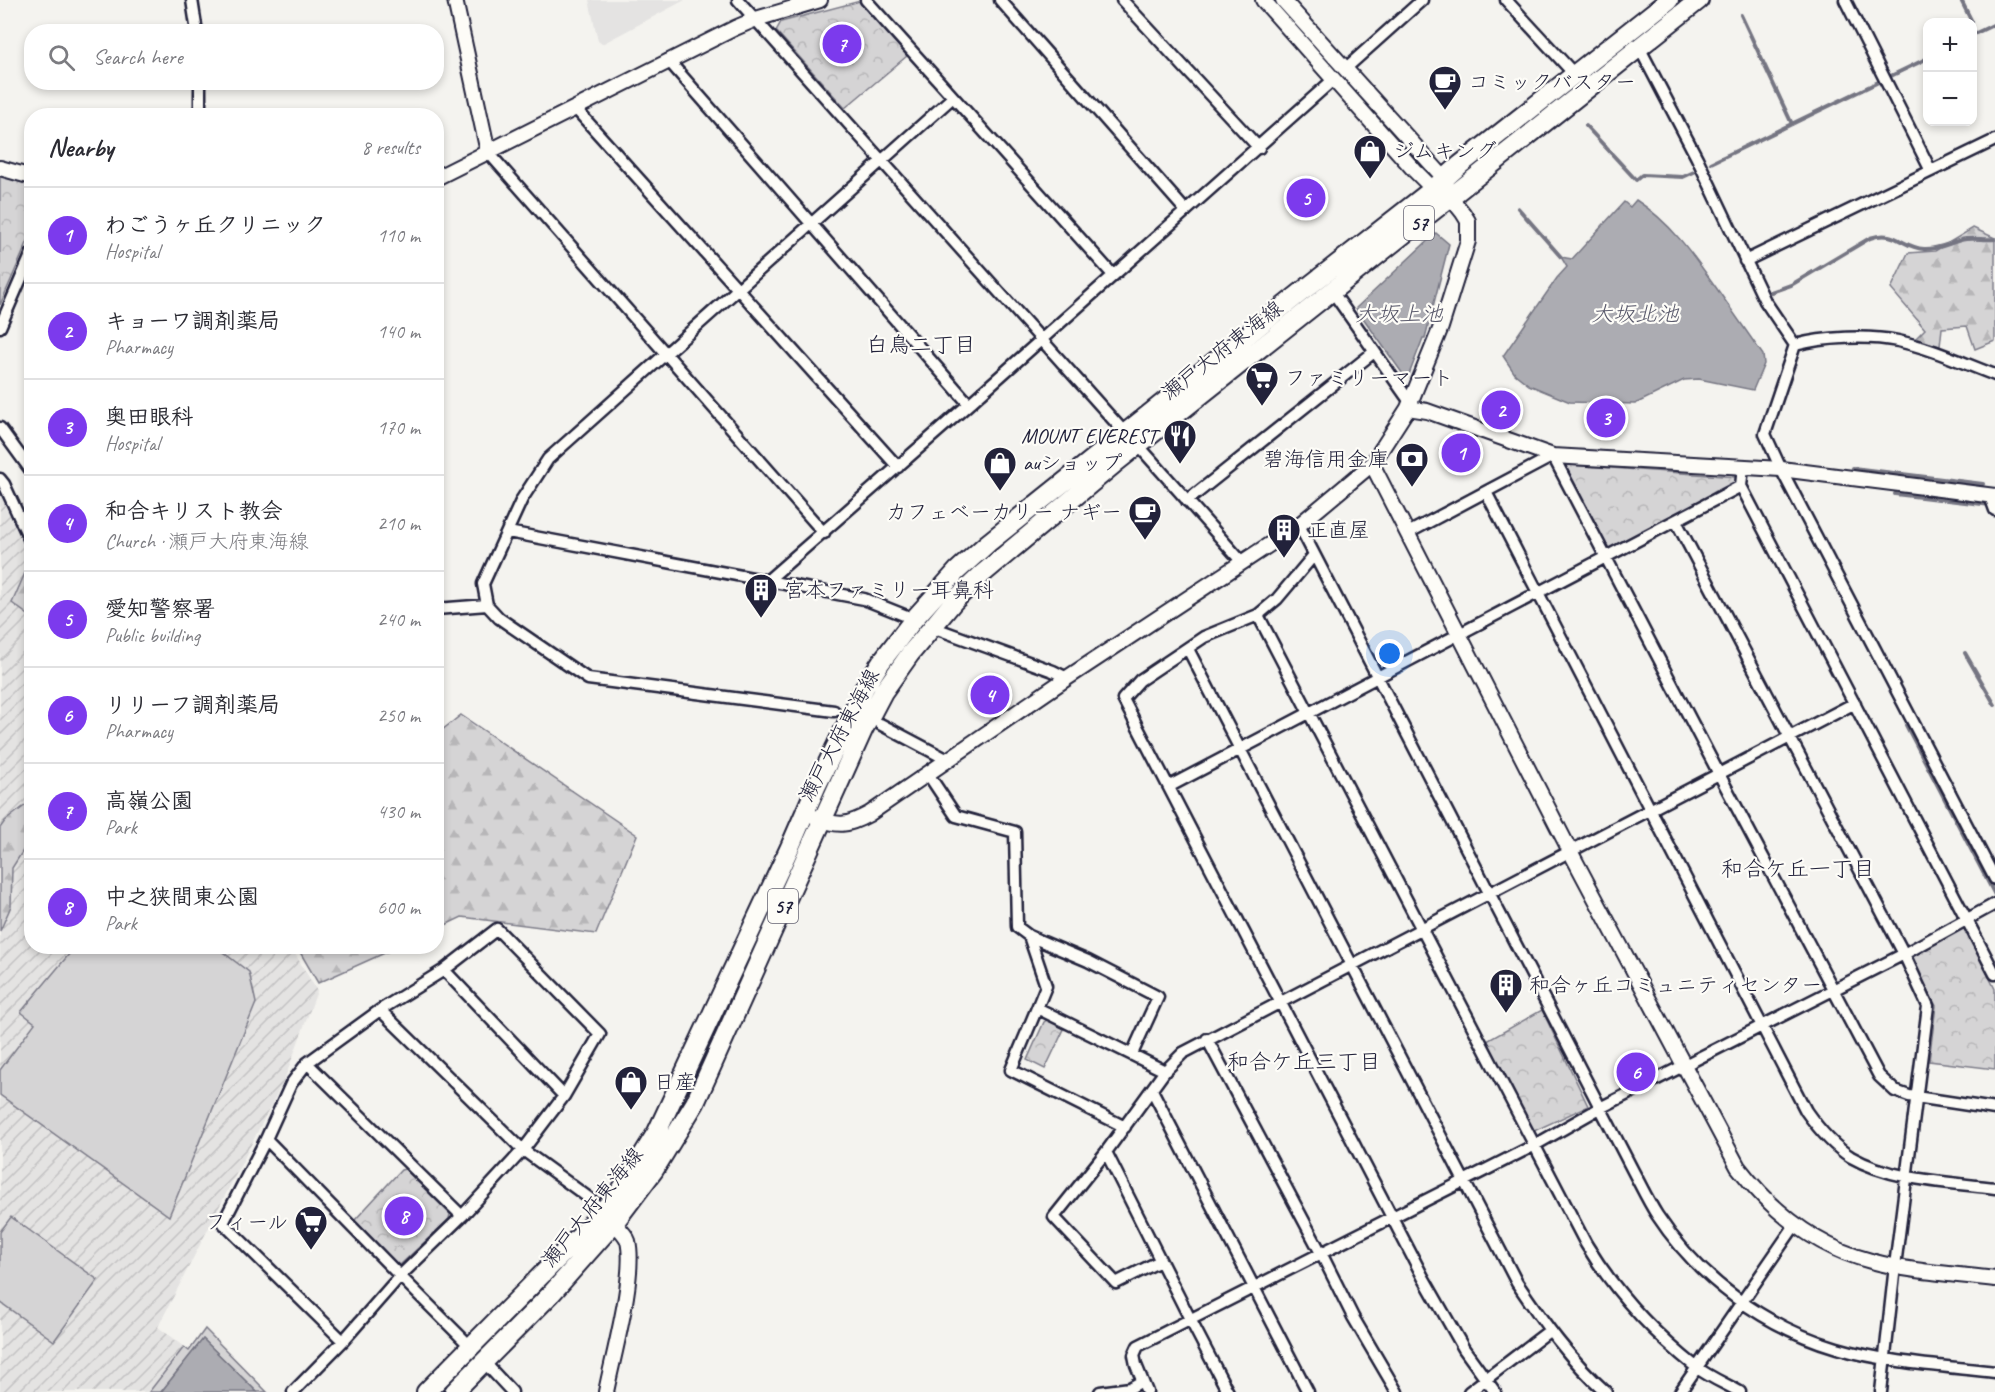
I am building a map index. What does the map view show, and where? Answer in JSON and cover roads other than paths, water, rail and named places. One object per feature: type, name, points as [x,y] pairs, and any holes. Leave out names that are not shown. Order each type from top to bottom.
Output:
[{"type":"main road","name":"瀬戸大府東海線","points":[[813,816],[883,692],[932,627],[954,601],[981,575],[1131,439],[1460,165],[1669,0]]},
{"type":"main road","name":"瀬戸大府東海線","points":[[454,1392],[551,1294],[608,1217],[654,1170],[695,1103],[865,687],[880,662],[914,619],[957,571],[988,543],[1332,291],[1699,0]]},
{"type":"main road","name":"瀬戸大府東海線","points":[[426,1392],[584,1232],[608,1217]]},
{"type":"street","points":[[192,0],[196,24]]},
{"type":"street","points":[[455,0],[488,152],[824,533]]},
{"type":"street","points":[[738,0],[1242,562]]},
{"type":"street","points":[[444,174],[668,60],[756,19],[820,0]]},
{"type":"street","points":[[867,0],[1113,275]]},
{"type":"street","points":[[1000,0],[1186,211]]},
{"type":"street","points":[[1122,0],[1258,148]]},
{"type":"street","points":[[1263,0],[1334,80],[1439,184]]},
{"type":"street","points":[[813,816],[847,825],[868,814],[1067,678],[1299,525],[1372,464],[1409,405],[1441,327],[1468,240],[1468,221],[1345,69],[1283,0]]},
{"type":"street","points":[[1506,0],[1575,75]]},
{"type":"street","points":[[1845,0],[1931,171]]},
{"type":"street","points":[[1345,69],[1420,1]]},
{"type":"street","points":[[1639,47],[1697,158],[1744,261],[1766,301],[1795,345]]},
{"type":"street","points":[[668,60],[969,404]]},
{"type":"street","points":[[767,581],[1334,80]]},
{"type":"street","points":[[200,90],[200,108]]},
{"type":"street","points":[[834,711],[588,679],[499,618],[487,605],[483,584],[529,487],[548,459],[953,97]]},
{"type":"street","points":[[575,108],[898,467]]},
{"type":"street","points":[[1744,261],[1995,140]]},
{"type":"street","points":[[0,168],[24,175]]},
{"type":"street","points":[[0,327],[24,272]]},
{"type":"street","points":[[1332,291],[1409,405],[1553,456],[1781,469],[1992,496],[1995,510]]},
{"type":"street","points":[[1795,345],[1807,342],[1867,338],[1897,341],[1995,375]]},
{"type":"street","points":[[1795,345],[1765,434],[1781,469],[1995,879]]},
{"type":"street","points":[[1187,501],[1374,352]]},
{"type":"street","points":[[0,428],[24,461]]},
{"type":"street","points":[[1408,533],[1553,456]]},
{"type":"street","points":[[1553,456],[1879,1076],[1894,1091],[1917,1098],[1995,1109]]},
{"type":"street","points":[[1372,464],[1570,851],[1738,1167],[1773,1207],[1795,1225],[1840,1251],[1895,1266],[1995,1279]]},
{"type":"street","points":[[1743,468],[1741,486],[1856,703],[1995,974]]},
{"type":"street","points":[[0,479],[24,528]]},
{"type":"street","points":[[1170,786],[1741,486]]},
{"type":"street","points":[[1486,492],[1806,1111],[1818,1128],[1850,1156],[1869,1165],[1906,1176],[1995,1188]]},
{"type":"street","points":[[1676,521],[1904,954],[1928,1006],[1881,1392]]},
{"type":"street","points":[[1299,525],[1600,1108],[1657,1215],[1669,1231],[1698,1266],[1741,1301],[1765,1317],[1808,1338],[1839,1349],[1885,1358],[1995,1372]]},
{"type":"street","points":[[508,532],[864,599],[914,619]]},
{"type":"street","points":[[1314,555],[1276,599],[1258,615],[1204,637],[1140,680],[1123,699],[1392,1217],[1464,1349],[1495,1392]]},
{"type":"street","points":[[444,608],[487,605]]},
{"type":"street","points":[[1258,615],[1574,1224],[1603,1273],[1642,1318],[1698,1368],[1740,1392]]},
{"type":"street","points":[[932,627],[1053,670],[1067,678]]},
{"type":"street","points":[[1188,649],[1517,1283],[1549,1331],[1571,1358],[1606,1392]]},
{"type":"street","points":[[1160,1261],[1116,1283],[1054,1217],[1106,1152],[1165,1071],[1183,1053],[1856,703]]},
{"type":"street","points":[[880,724],[948,760]]},
{"type":"street","points":[[928,774],[956,816],[1015,832],[1017,927],[1029,936],[1088,961],[1158,997],[1132,1054]]},
{"type":"street","points":[[1148,1392],[1134,1355],[1138,1346],[1535,1146],[1600,1108],[1904,954],[1995,904]]},
{"type":"street","points":[[293,1392],[343,1341],[400,1276],[462,1216],[523,1150],[564,1096],[600,1034],[497,929],[444,970],[380,1010],[307,1063],[291,1084],[223,1223],[343,1341]]},
{"type":"street","points":[[1029,936],[1046,986],[1011,1070],[1125,1127]]},
{"type":"street","points":[[444,970],[564,1096]]},
{"type":"street","points":[[1037,1008],[1165,1071]]},
{"type":"street","points":[[380,1010],[523,1150],[589,1198],[628,1239],[627,1286],[606,1392]]},
{"type":"street","points":[[1207,1039],[1353,1317],[1397,1392]]},
{"type":"street","points":[[307,1063],[462,1216]]},
{"type":"street","points":[[1152,1090],[1308,1392]]},
{"type":"street","points":[[266,1139],[471,1347]]},
{"type":"street","points":[[1106,1152],[1228,1392]]},
{"type":"street","points":[[1680,1392],[1795,1225]]},
{"type":"street","points":[[1469,1392],[1549,1331]]},
{"type":"street","points":[[484,1362],[512,1392]]},
{"type":"street","points":[[1100,1392],[1130,1388],[1142,1381]]},
{"type":"water","name":"大坂北池","points":[[1636,200],[1670,228],[1689,250],[1763,355],[1764,364],[1753,390],[1699,379],[1684,380],[1635,404],[1570,402],[1529,385],[1515,374],[1503,356],[1567,267],[1561,257],[1572,259],[1624,202],[1630,207]]},
{"type":"water","name":"大坂上池","points":[[1436,233],[1449,244],[1425,338],[1423,338],[1408,377],[1405,377],[1356,308]]},
{"type":"water","points":[[203,1339],[257,1392],[161,1392]]},
{"type":"waterway","points":[[1961,0],[1970,18]]},
{"type":"waterway","points":[[1741,15],[1792,124]]},
{"type":"waterway","points":[[1977,33],[1995,24]]},
{"type":"waterway","points":[[1711,163],[1923,60]]},
{"type":"waterway","points":[[1586,126],[1636,180],[1642,175],[1683,177],[1694,172]]},
{"type":"waterway","points":[[1518,208],[1561,257]]},
{"type":"waterway","points":[[1771,292],[1791,285],[1870,238],[1892,237],[1916,248],[1924,249],[1966,239],[1995,239]]},
{"type":"waterway","points":[[1853,468],[1983,484]]},
{"type":"waterway","points":[[1895,494],[1991,505]]},
{"type":"waterway","points":[[1965,653],[1995,705]]},
{"type":"waterway","points":[[1906,725],[1995,895]]},
{"type":"place","name":"高嶺公園","points":[[842,44]]},
{"type":"place","name":"コミックバスター","points":[[1445,111]]},
{"type":"place","name":"ジムキング","points":[[1370,180]]},
{"type":"place","name":"愛知警察署","points":[[1306,198]]},
{"type":"place","name":"ファミリーマート","points":[[1262,407]]},
{"type":"place","name":"キョーワ調剤薬局","points":[[1501,410]]},
{"type":"place","name":"奥田眼科","points":[[1606,418]]},
{"type":"place","name":"わごうヶ丘クリニック","points":[[1461,453]]},
{"type":"place","name":"MOUNT EVEREST","points":[[1180,465]]},
{"type":"place","name":"碧海信用金庫","points":[[1412,488]]},
{"type":"place","name":"auショップ","points":[[1000,492]]},
{"type":"place","name":"カフェベーカリー ナギー","points":[[1145,541]]},
{"type":"place","name":"正直屋","points":[[1284,559]]},
{"type":"place","name":"宮本ファミリー耳鼻科","points":[[761,619]]},
{"type":"place","name":"和合キリスト教会","points":[[990,695]]},
{"type":"place","name":"和合ヶ丘コミュニティセンター","points":[[1506,1014]]},
{"type":"place","name":"リリーフ調剤薬局","points":[[1636,1072]]},
{"type":"place","name":"日産","points":[[631,1111]]},
{"type":"place","name":"中之狭間東公園","points":[[404,1216]]},
{"type":"place","name":"フィール","points":[[311,1251]]},
{"type":"district","name":"白鳥二丁目","points":[[921,344]]},
{"type":"district","name":"和合ケ丘一丁目","points":[[1798,868]]},
{"type":"district","name":"和合ケ丘三丁目","points":[[1304,1061]]}]
